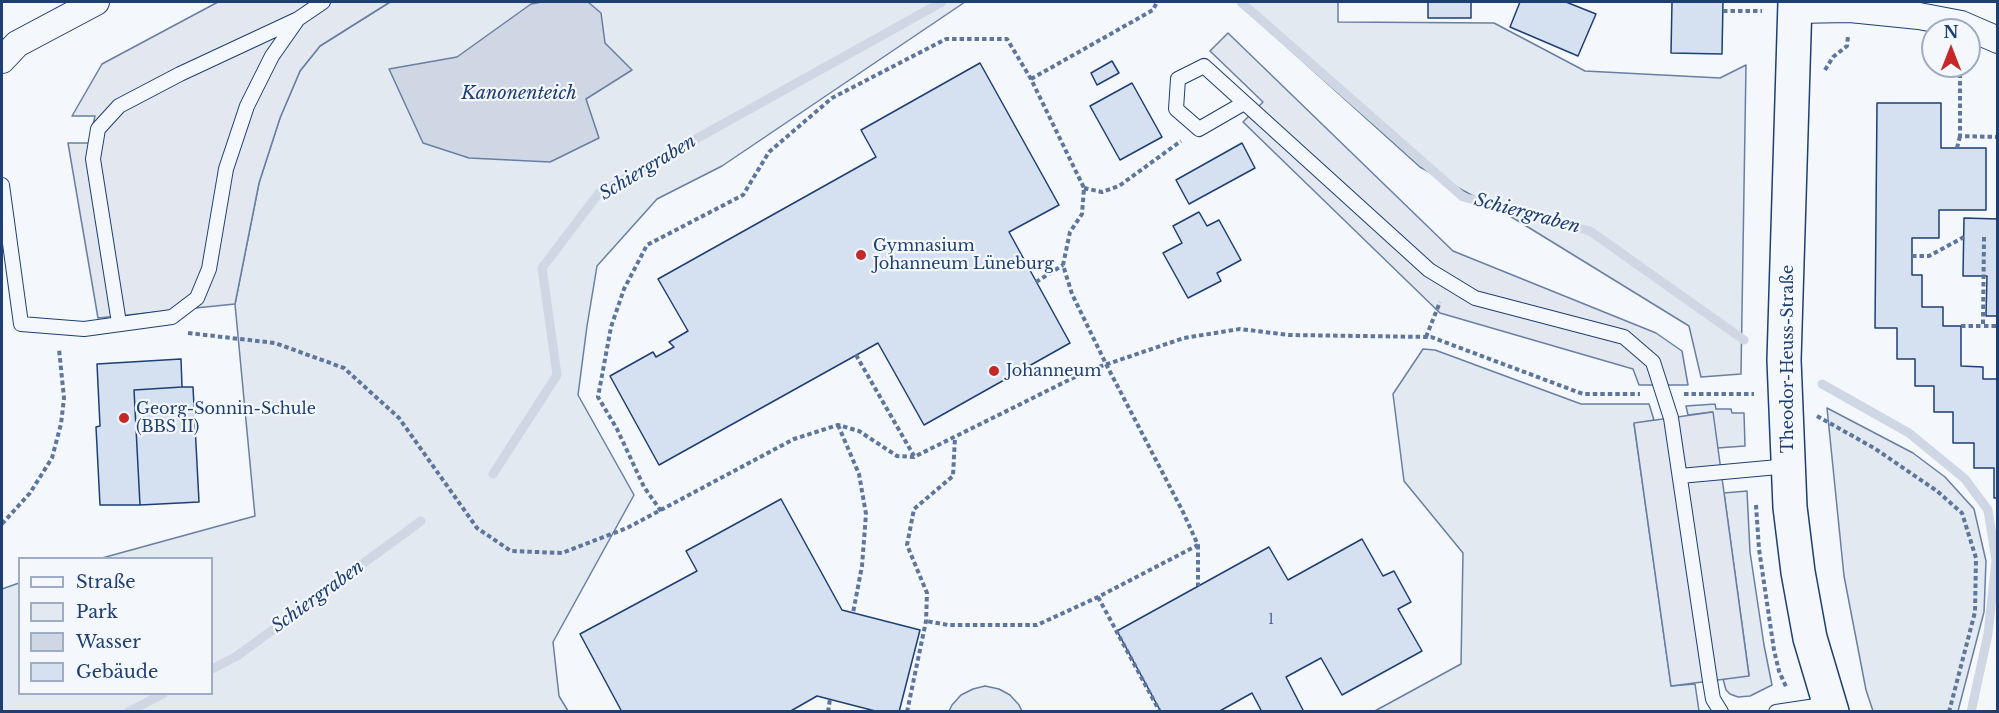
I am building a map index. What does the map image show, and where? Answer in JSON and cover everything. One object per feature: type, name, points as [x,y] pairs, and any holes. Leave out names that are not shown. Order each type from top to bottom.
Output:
[{"type":"main road","name":"Theodor-Heuss-Straße","points":[[1794,6],[1784,360],[1790,507],[1798,572],[1810,638],[1830,707]]},
{"type":"street","points":[[2,60],[17,44],[96,2]]},
{"type":"street","points":[[1794,6],[1919,16],[1961,24],[1998,40]]},
{"type":"lane","points":[[119,323],[93,159],[98,129],[119,106],[180,74],[298,19],[323,2]]},
{"type":"lane","points":[[2,185],[21,324],[84,329],[172,316],[197,298],[208,269],[226,169],[247,106],[272,56],[298,19]]},
{"type":"lane","points":[[1244,103],[1199,129],[1176,109],[1178,80],[1204,66],[1429,270],[1448,282],[1475,298],[1624,337],[1653,362],[1671,418],[1713,699],[1721,711]]},
{"type":"lane","points":[[1680,476],[1789,466]]},
{"type":"lane","points":[[1776,711],[1830,707]]},
{"type":"path","points":[[1031,78],[1153,10],[1157,2]]},
{"type":"path","points":[[1823,74],[1833,57],[1846,46],[1850,9]]},
{"type":"path","points":[[1723,11],[1762,11]]},
{"type":"path","points":[[660,511],[644,487],[617,429],[598,397],[611,327],[624,289],[647,245],[742,195],[769,152],[832,98],[946,39],[1007,39],[1031,78],[1084,188],[1082,214],[1070,232],[1063,266],[1072,294],[1184,512],[1198,545],[1198,586]]},
{"type":"path","points":[[1957,148],[1960,78]]},
{"type":"path","points":[[1084,188],[1102,192],[1119,186],[1199,129]]},
{"type":"path","points":[[1959,136],[1998,137]]},
{"type":"path","points":[[1912,256],[1929,256],[1964,237]]},
{"type":"path","points":[[1983,326],[1984,237]]},
{"type":"path","points":[[1036,282],[1063,266]]},
{"type":"path","points":[[1426,338],[1448,282]]},
{"type":"path","points":[[1961,326],[1998,326]]},
{"type":"path","points":[[2,524],[30,493],[52,458],[61,424],[64,398],[58,328]]},
{"type":"path","points":[[184,333],[275,343],[344,368],[399,418],[477,528],[511,551],[562,553],[627,528],[794,439],[838,425],[859,431],[897,456],[914,457],[1087,371],[1184,338],[1240,329],[1289,335],[1431,337],[1583,394],[1755,394]]},
{"type":"path","points":[[856,356],[914,457]]},
{"type":"path","points":[[1816,406],[1817,428]]},
{"type":"path","points":[[1816,416],[1874,448],[1937,491],[1962,513],[1976,558],[1975,612],[1949,711]]},
{"type":"path","points":[[838,425],[859,474],[866,514],[862,566],[853,613]]},
{"type":"path","points":[[907,711],[926,621],[927,592],[907,545],[914,509],[953,476],[955,436]]},
{"type":"path","points":[[926,621],[948,625],[1037,625],[1098,597],[1198,545]]},
{"type":"path","points":[[1098,597],[1160,711]]},
{"type":"path","points":[[910,670],[917,671]]},
{"type":"path","points":[[828,711],[830,699]]},
{"type":"green space","points":[[390,2],[965,2],[722,166],[657,199],[597,266],[578,395],[634,495],[553,642],[559,696],[568,711],[2,711],[2,589],[18,583],[18,695],[213,695],[213,557],[106,557],[255,516],[235,304],[259,183],[280,118],[300,71],[320,46]]},
{"type":"green space","points":[[1237,2],[1338,2],[1338,22],[1494,23],[1585,71],[1720,78],[1746,65],[1741,374],[1701,377],[1689,326],[1510,216],[1420,167]]},
{"type":"green space","points":[[1423,349],[1435,350],[1581,404],[1649,404],[1654,420],[1634,424],[1671,686],[1695,684],[1699,711],[1373,712],[1461,664],[1463,553],[1404,481],[1393,394]]},
{"type":"green space","points":[[1715,404],[1716,409],[1731,409],[1732,413],[1744,413],[1745,446],[1717,448],[1712,412],[1688,415],[1686,406]]},
{"type":"green space","points":[[1827,408],[1913,453],[1945,477],[1974,509],[1986,561],[1984,612],[1958,711],[1873,711],[1866,690],[1844,576]]},
{"type":"green space","points":[[1747,491],[1750,552],[1772,685],[1750,696],[1738,697],[1726,690],[1723,679],[1749,675],[1724,493]]},
{"type":"green space","points":[[985,686],[999,689],[1010,695],[1022,711],[949,711],[961,695]]},
{"type":"shaded area","points":[[218,2],[390,2],[320,46],[300,71],[280,118],[259,183],[235,304],[98,318],[68,143],[89,143],[95,116],[72,116],[102,64]]},
{"type":"shaded area","points":[[1228,33],[1453,251],[1656,333],[1682,351],[1688,385],[1639,385],[1633,369],[1440,313],[1243,122],[1263,102],[1210,51]]},
{"type":"shaded area","points":[[1713,412],[1749,676],[1671,686],[1634,423]]},
{"type":"water","name":"Kanonenteich","points":[[588,2],[601,13],[605,43],[632,70],[586,99],[599,138],[550,162],[469,158],[423,143],[389,69],[457,57],[531,4]]},
{"type":"building","points":[[1428,2],[1471,2],[1471,18],[1428,18]]},
{"type":"building","points":[[1520,2],[1566,2],[1596,14],[1578,56],[1510,27]]},
{"type":"building","points":[[1672,2],[1723,2],[1722,54],[1671,53]]},
{"type":"building","points":[[1112,61],[1119,73],[1097,85],[1091,73]]},
{"type":"building","name":"Gymnasium Johanneum Lüneburg","points":[[980,63],[1059,205],[1009,232],[1070,343],[924,425],[878,343],[659,465],[610,376],[653,352],[656,357],[674,347],[669,342],[688,331],[658,279],[876,157],[861,130]]},
{"type":"building","points":[[1132,83],[1162,137],[1120,160],[1090,106]]},
{"type":"building","points":[[1877,103],[1941,103],[1941,148],[1986,148],[1986,210],[1939,210],[1939,238],[1912,238],[1912,275],[1922,275],[1922,307],[1943,307],[1943,326],[1961,326],[1961,366],[1983,367],[1983,379],[1998,379],[1998,498],[1994,498],[1994,468],[1974,468],[1974,443],[1953,443],[1953,412],[1934,412],[1934,386],[1915,386],[1915,359],[1897,359],[1897,328],[1875,328]]},
{"type":"building","points":[[1242,143],[1255,168],[1189,204],[1176,180]]},
{"type":"building","points":[[1199,212],[1207,226],[1219,220],[1241,260],[1217,273],[1221,281],[1188,298],[1163,253],[1182,243],[1173,226]]},
{"type":"building","points":[[1964,218],[1998,219],[1998,316],[1986,316],[1987,276],[1963,276]]},
{"type":"building","points":[[181,359],[182,387],[134,390],[140,505],[100,505],[96,427],[100,426],[97,364]]},
{"type":"building","points":[[193,387],[199,502],[140,505],[134,390]]},
{"type":"building","points":[[781,499],[842,610],[920,630],[899,712],[879,712],[817,696],[789,712],[622,712],[580,634],[697,571],[686,551]]},
{"type":"building","points":[[1362,539],[1383,576],[1394,571],[1411,602],[1398,609],[1422,651],[1342,695],[1321,658],[1286,677],[1304,712],[1262,712],[1252,693],[1218,712],[1161,712],[1117,631],[1269,547],[1288,580]]},
{"type":"waterway","name":"Schiergraben","points":[[493,474],[557,375],[542,268],[599,193],[942,2]]},
{"type":"waterway","name":"Schiergraben","points":[[1241,2],[1463,197],[1590,231],[1744,340]]},
{"type":"waterway","name":"Schiergraben","points":[[1822,384],[1909,433],[1965,479],[1988,510],[1996,560],[1988,634],[1971,712]]},
{"type":"waterway","name":"Schiergraben","points":[[213,668],[237,656],[421,521]]},
{"type":"waterway","name":"Schiergraben","points":[[128,712],[161,695]]},
{"type":"place","name":"Gymnasium Johanneum Lüneburg","points":[[861,255]]},
{"type":"place","name":"Johanneum","points":[[994,371]]},
{"type":"place","name":"Georg-Sonnin-Schule (BBS II)","points":[[124,418]]}]
